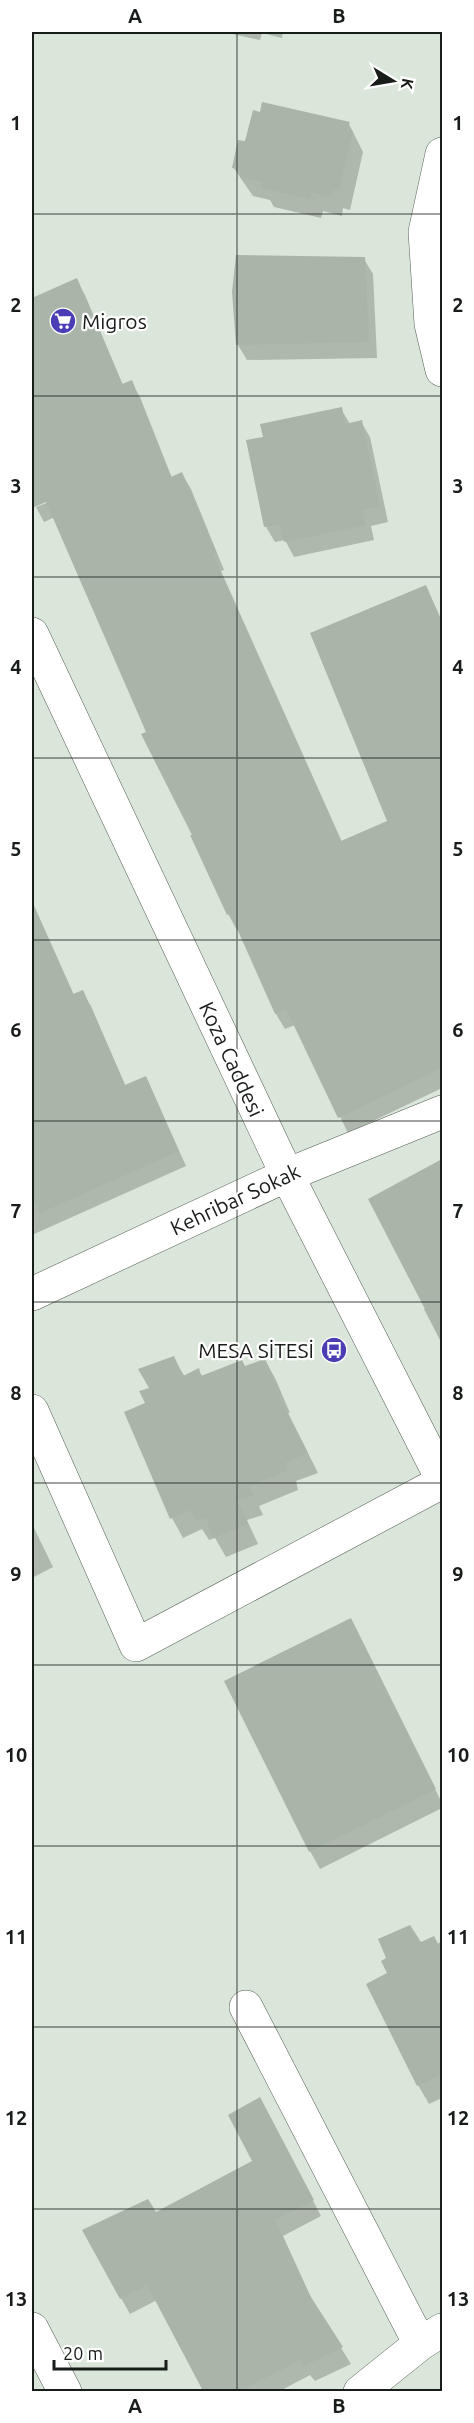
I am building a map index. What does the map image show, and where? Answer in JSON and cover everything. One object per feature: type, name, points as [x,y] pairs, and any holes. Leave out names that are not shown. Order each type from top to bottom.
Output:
[{"type":"street","points":[[442,154],[425,232],[431,324],[442,370]]},
{"type":"street","name":"Koza Caddesi","points":[[32,634],[287,1174],[442,1481]]},
{"type":"street","name":"Kehribar Sokak","points":[[32,1294],[287,1174],[442,1112]]},
{"type":"street","points":[[32,1411],[136,1646],[442,1481]]},
{"type":"street","points":[[246,2007],[431,2337],[360,2391]]},
{"type":"street","points":[[32,2329],[65,2391]]},
{"type":"building","points":[[262,102],[350,122],[347,130],[353,131],[339,191],[333,190],[331,197],[312,192],[310,199],[262,188],[263,182],[240,177],[241,170],[232,168],[238,140],[245,141],[253,110],[260,112]]},
{"type":"building","points":[[236,255],[365,257],[369,342],[236,345],[232,292]]},
{"type":"building","points":[[77,278],[122,384],[132,380],[171,477],[182,472],[217,554],[213,555],[341,841],[387,821],[310,633],[426,585],[442,623],[442,1068],[338,1118],[286,1009],[275,1014],[230,913],[227,915],[190,835],[192,835],[141,734],[146,732],[46,502],[32,508],[32,298]]},
{"type":"building","points":[[342,407],[345,424],[362,420],[380,506],[363,510],[366,525],[284,542],[280,524],[264,527],[246,440],[263,437],[260,424]]},
{"type":"building","points":[[32,902],[73,994],[83,990],[125,1085],[146,1076],[179,1151],[40,1213],[32,1195]]},
{"type":"building","points":[[442,1159],[442,1342],[368,1199]]},
{"type":"building","points":[[174,1356],[183,1376],[199,1368],[201,1376],[242,1360],[245,1366],[265,1359],[280,1393],[278,1394],[308,1453],[286,1462],[288,1470],[249,1486],[253,1495],[237,1500],[248,1524],[213,1538],[206,1518],[196,1521],[191,1510],[170,1519],[124,1412],[145,1403],[139,1391],[149,1388],[138,1369]]},
{"type":"building","points":[[351,1618],[436,1789],[309,1852],[224,1681]]},
{"type":"building","points":[[410,1925],[421,1942],[434,1936],[442,1952],[442,2074],[417,2086],[366,1984],[387,1973],[381,1961],[386,1958],[378,1939]]},
{"type":"building","points":[[260,2097],[314,2200],[275,2220],[309,2294],[343,2347],[304,2366],[300,2360],[240,2391],[203,2391],[147,2285],[120,2299],[82,2230],[148,2199],[156,2212],[252,2161],[228,2115]]},
{"type":"place","name":"Migros","points":[[63,321]]},
{"type":"place","name":"MESA SİTESİ","points":[[334,1350]]}]
